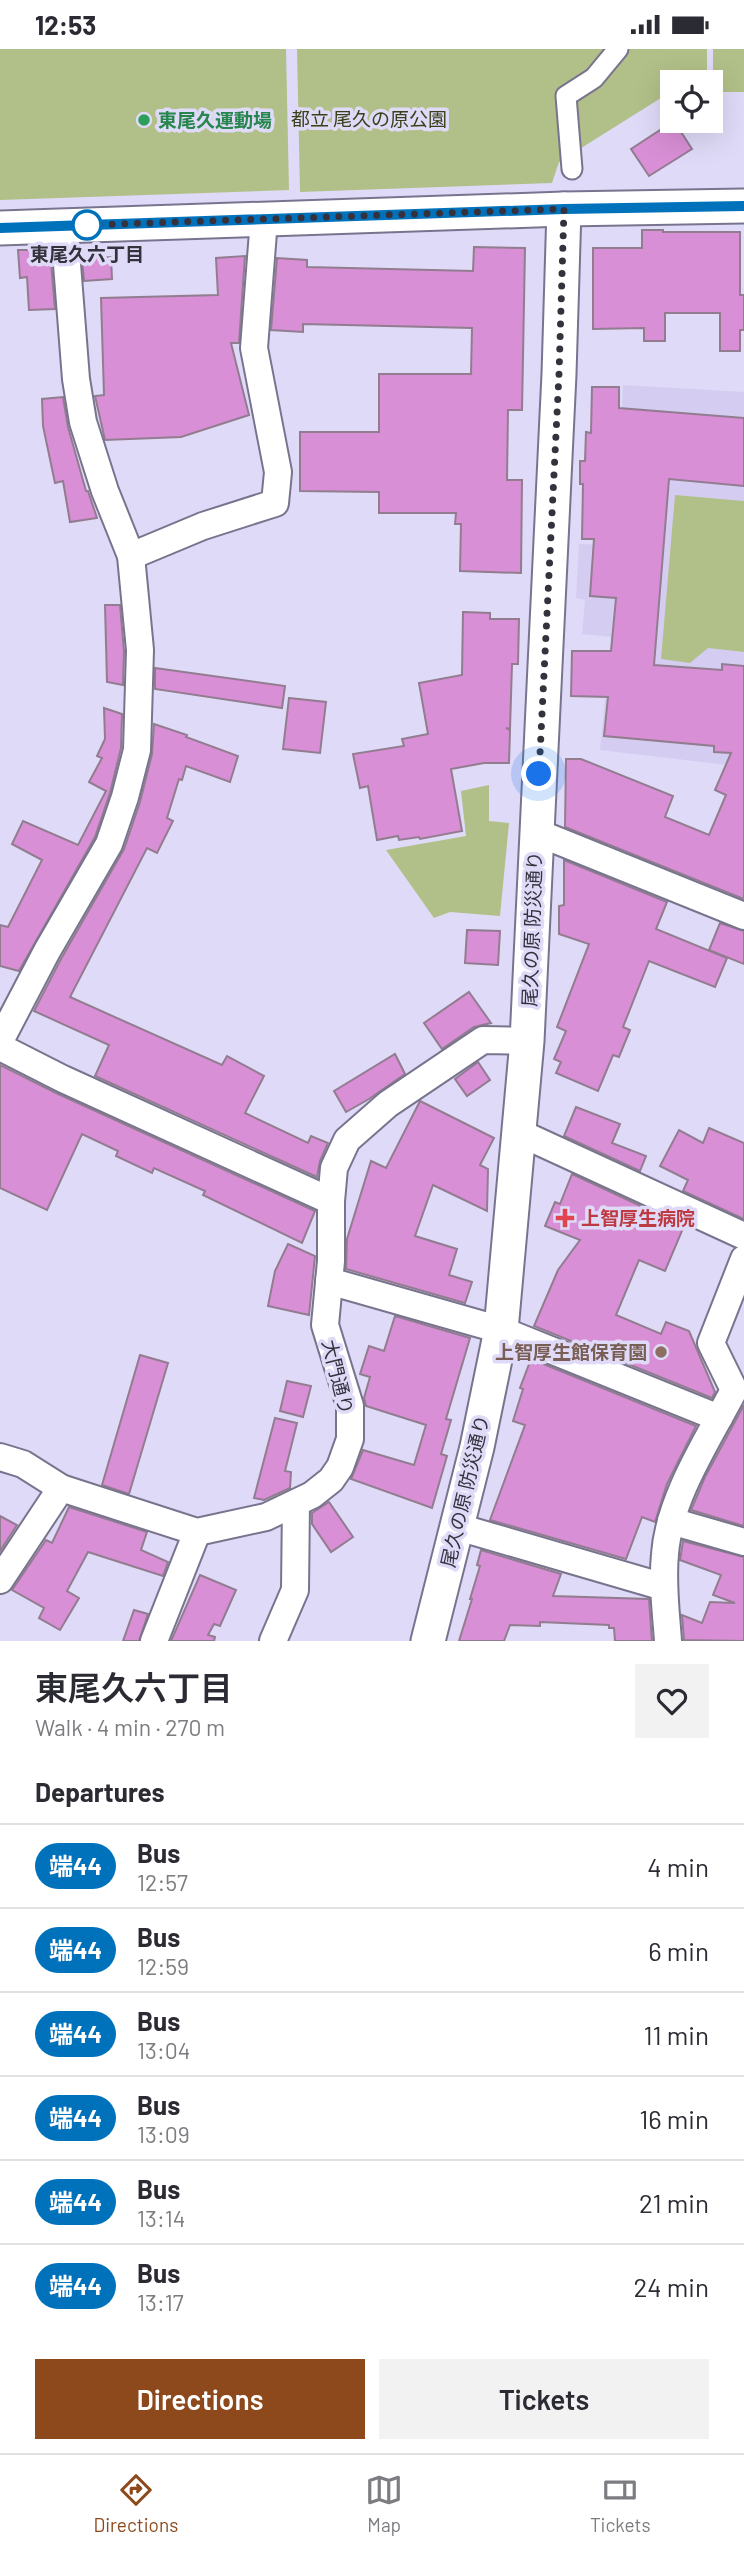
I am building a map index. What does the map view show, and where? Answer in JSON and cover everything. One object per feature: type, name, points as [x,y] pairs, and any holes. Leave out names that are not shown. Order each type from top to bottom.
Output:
[{"type":"street","points":[[572,169],[566,96],[594,78],[618,49]]},
{"type":"street","points":[[0,228],[564,209],[744,206]]},
{"type":"street","name":"尾久の原 防災通り","points":[[428,1641],[458,1527],[501,1330],[520,1133],[527,1041],[559,374],[564,209]]},
{"type":"street","points":[[131,556],[203,526],[275,503],[278,472],[254,348],[264,219]]},
{"type":"street","points":[[0,1041],[108,844],[125,797],[137,750],[140,650],[131,556],[105,491],[83,422],[76,379],[64,226]]},
{"type":"street","points":[[536,832],[744,916]]},
{"type":"street","name":"大門通り","points":[[197,1532],[267,1517],[312,1495],[331,1480],[340,1467],[350,1439],[349,1406],[325,1325],[334,1168],[347,1140],[388,1104],[483,1040],[527,1041]]},
{"type":"street","points":[[0,1047],[63,1079],[331,1201]]},
{"type":"street","points":[[520,1133],[744,1255],[711,1342],[734,1390],[682,1490],[671,1521],[665,1552],[664,1587],[668,1641]]},
{"type":"street","points":[[329,1281],[501,1330],[719,1418]]},
{"type":"street","points":[[0,1457],[23,1464],[61,1488],[197,1532],[154,1641]]},
{"type":"street","points":[[0,1580],[61,1488]]},
{"type":"street","points":[[273,1641],[295,1590],[296,1503]]},
{"type":"street","points":[[671,1521],[744,1542]]},
{"type":"street","points":[[458,1527],[664,1587]]},
{"type":"shaded area","points":[[623,385],[744,392],[744,767],[600,750],[611,637],[582,634],[585,600],[576,598],[579,544],[616,545]]},
{"type":"green space","name":"東尾久運動場","points":[[0,49],[286,49],[289,190],[0,200]]},
{"type":"green space","name":"都立 尾久の原公園","points":[[297,49],[707,49],[707,70],[660,70],[660,99],[559,162],[552,183],[300,192]]},
{"type":"green space","points":[[713,49],[744,49],[744,92],[723,92],[723,70],[713,70]]},
{"type":"green space","points":[[675,495],[744,501],[744,652],[708,648],[690,663],[661,659]]},
{"type":"green space","points":[[489,785],[489,821],[509,823],[500,916],[450,912],[434,918],[386,850],[466,836],[461,791]]},
{"type":"building","points":[[660,130],[660,133],[682,133],[692,149],[649,176],[631,149]]},
{"type":"building","points":[[642,230],[740,232],[740,295],[744,295],[744,330],[740,330],[740,351],[720,351],[720,313],[665,313],[665,341],[644,341],[644,328],[593,329],[593,248],[642,248]]},
{"type":"building","points":[[474,247],[525,248],[522,410],[508,410],[507,480],[522,480],[521,573],[460,571],[461,524],[455,524],[456,513],[379,513],[379,492],[300,491],[300,432],[379,432],[379,374],[471,374],[472,328],[303,324],[303,332],[271,330],[277,258],[307,260],[307,267],[473,271]]},
{"type":"building","points":[[18,250],[50,250],[55,309],[29,310],[27,277],[20,278]]},
{"type":"building","points":[[245,256],[239,343],[231,343],[249,415],[181,437],[105,440],[95,396],[104,395],[101,298],[218,295],[216,258]]},
{"type":"building","points":[[111,257],[112,279],[84,281],[82,259]]},
{"type":"building","points":[[592,387],[619,387],[619,408],[744,418],[744,486],[669,479],[654,665],[722,670],[722,664],[744,666],[744,899],[565,827],[566,759],[581,759],[673,796],[665,817],[709,835],[726,795],[715,790],[731,753],[714,752],[714,746],[604,736],[608,697],[571,696],[572,651],[611,651],[616,598],[590,596],[594,539],[582,539],[583,484],[580,484],[580,461],[585,461],[586,432],[591,433]]},
{"type":"building","points":[[63,397],[68,427],[86,491],[97,518],[70,522],[63,481],[55,483],[43,426],[42,399]]},
{"type":"building","points":[[105,605],[120,605],[124,651],[123,685],[107,682]]},
{"type":"building","points":[[463,612],[490,613],[490,619],[519,619],[518,664],[512,664],[510,729],[506,728],[510,730],[509,763],[484,763],[451,769],[462,831],[420,839],[399,840],[398,836],[377,840],[368,786],[360,788],[353,754],[404,746],[402,739],[428,734],[419,683],[462,675]]},
{"type":"building","points":[[155,668],[285,686],[282,708],[155,689]]},
{"type":"building","points":[[289,698],[326,702],[320,753],[283,749]]},
{"type":"building","points":[[104,708],[122,714],[121,748],[95,837],[19,971],[0,966],[0,925],[8,927],[42,860],[12,844],[23,821],[78,845],[106,791],[89,782],[102,758],[97,756],[105,739]]},
{"type":"building","points":[[154,724],[238,756],[230,782],[186,766],[182,780],[179,779],[167,818],[173,821],[157,853],[147,848],[70,997],[222,1065],[227,1056],[264,1076],[245,1113],[308,1143],[311,1136],[328,1143],[317,1177],[95,1076],[109,1045],[34,1011],[124,849],[152,754]]},
{"type":"building","points":[[564,860],[667,902],[656,929],[727,958],[715,987],[649,961],[623,1027],[630,1030],[619,1057],[613,1055],[598,1091],[556,1073],[561,1062],[554,1059],[566,1031],[557,1027],[589,944],[559,934],[559,906],[564,905]]},
{"type":"building","points":[[720,923],[744,931],[744,964],[709,950]]},
{"type":"building","points":[[467,930],[500,931],[498,965],[465,963]]},
{"type":"building","points":[[469,992],[491,1023],[474,1027],[442,1049],[424,1023]]},
{"type":"building","points":[[395,1054],[405,1074],[346,1112],[334,1091]]},
{"type":"building","points":[[478,1062],[490,1080],[467,1096],[455,1079]]},
{"type":"building","points":[[0,1065],[315,1211],[302,1243],[203,1195],[205,1191],[154,1168],[152,1173],[116,1156],[118,1151],[82,1134],[47,1210],[0,1188]]},
{"type":"building","points":[[420,1101],[494,1138],[480,1165],[488,1169],[487,1211],[433,1185],[415,1236],[457,1249],[449,1275],[472,1282],[465,1303],[346,1269],[347,1239],[371,1161],[386,1168]]},
{"type":"building","points":[[576,1107],[620,1124],[612,1143],[646,1156],[640,1171],[564,1136]]},
{"type":"building","points":[[709,1128],[744,1143],[744,1219],[683,1191],[688,1180],[660,1166],[679,1130],[703,1143]]},
{"type":"building","points":[[572,1174],[684,1226],[665,1271],[639,1260],[616,1315],[661,1334],[666,1322],[689,1331],[715,1392],[712,1398],[534,1326],[558,1270],[580,1240],[545,1226],[555,1202],[560,1204]]},
{"type":"building","points":[[288,1244],[315,1256],[309,1315],[268,1306],[275,1271]]},
{"type":"building","points":[[395,1316],[470,1338],[446,1419],[451,1420],[441,1454],[447,1456],[432,1508],[351,1479],[363,1450],[414,1465],[426,1425],[366,1406],[364,1398],[370,1377],[360,1374],[369,1346],[384,1351]]},
{"type":"building","points":[[140,1355],[168,1363],[129,1494],[102,1485]]},
{"type":"building","points":[[531,1359],[696,1426],[667,1484],[655,1522],[642,1517],[626,1559],[490,1520],[525,1425],[513,1421],[523,1389],[520,1388]]},
{"type":"building","points":[[287,1381],[311,1386],[303,1417],[280,1411]]},
{"type":"building","points":[[744,1405],[744,1526],[691,1510],[705,1477]]},
{"type":"building","points":[[275,1418],[297,1423],[285,1471],[291,1472],[290,1488],[264,1500],[254,1498]]},
{"type":"building","points":[[329,1502],[353,1537],[331,1552],[312,1524],[312,1513]]},
{"type":"building","points":[[69,1507],[147,1532],[141,1550],[168,1562],[163,1576],[88,1552],[67,1591],[79,1598],[60,1630],[39,1618],[44,1608],[12,1590],[46,1540],[52,1543]]},
{"type":"building","points":[[0,1516],[17,1525],[0,1551]]},
{"type":"building","points":[[683,1541],[744,1557],[744,1641],[684,1640],[682,1615],[702,1623],[710,1602],[735,1603],[713,1595],[721,1575],[680,1560]]},
{"type":"building","points":[[481,1550],[561,1574],[553,1596],[649,1599],[652,1641],[615,1641],[614,1628],[609,1628],[609,1625],[540,1622],[540,1626],[510,1625],[504,1641],[459,1641],[480,1566],[477,1565]]},
{"type":"building","points":[[200,1575],[236,1590],[220,1626],[214,1624],[208,1635],[215,1637],[214,1641],[171,1641]]},
{"type":"building","points":[[134,1610],[148,1614],[139,1641],[123,1641]]},
{"type":"bus line","name":"端44","points":[[0,228],[564,209],[744,206]]},
{"type":"place","name":"東尾久運動場","points":[[144,120]]},
{"type":"place","name":"東尾久六丁目","points":[[87,225]]},
{"type":"place","name":"上智厚生病院","points":[[565,1218]]},
{"type":"place","name":"上智厚生館保育園","points":[[661,1352]]},
{"type":"route","points":[[87,225],[564,209],[559,374],[539,774]]}]
